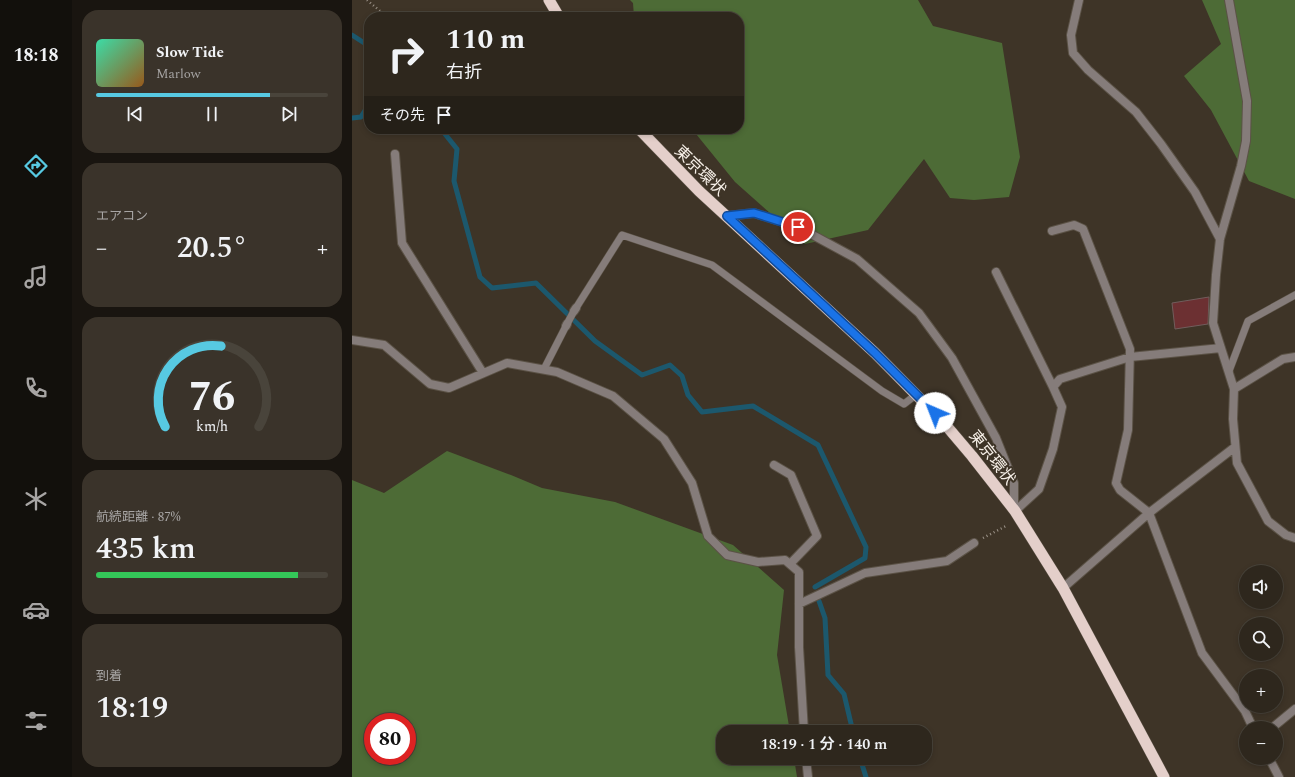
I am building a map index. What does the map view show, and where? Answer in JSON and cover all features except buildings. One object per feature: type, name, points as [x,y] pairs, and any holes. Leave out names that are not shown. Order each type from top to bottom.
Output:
[{"type":"highway","points":[[550,0],[556,12]]},
{"type":"highway","name":"東京環状","points":[[644,134],[699,191],[875,353],[917,394],[972,456],[1014,511],[1063,588],[1164,777]]},
{"type":"street","points":[[1079,0],[1071,35],[1073,53],[1088,70],[1136,112],[1161,144],[1194,192],[1220,239]]},
{"type":"street","points":[[1229,0],[1247,101],[1246,141],[1241,166],[1220,239],[1213,323],[1234,389],[1233,419],[1237,463],[1268,522],[1286,535],[1295,538]]},
{"type":"street","points":[[395,154],[402,243],[483,373]]},
{"type":"street","points":[[727,216],[754,213],[798,227],[857,259],[919,314],[952,358],[996,438],[1014,482],[1014,511]]},
{"type":"street","points":[[1052,231],[1074,225],[1083,229],[1130,349],[1128,430],[1116,483],[1120,490],[1149,513],[1202,653],[1245,711],[1250,721]]},
{"type":"street","points":[[996,272],[1062,407],[1053,449],[1039,488],[1014,511]]},
{"type":"street","points":[[352,340],[384,345],[430,384],[449,388],[507,363],[557,372],[613,396],[664,439],[692,482],[708,536],[727,555],[758,562],[785,560],[799,572],[799,647],[804,725]]},
{"type":"street","points":[[1053,387],[1060,379],[1130,357],[1221,348]]},
{"type":"street","points":[[1234,389],[1282,359],[1295,357]]},
{"type":"street","points":[[1063,588],[1149,513],[1235,447]]},
{"type":"street","points":[[774,465],[791,474],[817,536],[790,564]]},
{"type":"street","points":[[800,604],[865,573],[947,560],[974,542]]},
{"type":"street","points":[[1280,721],[1295,709]]},
{"type":"street","points":[[807,765],[808,777]]},
{"type":"street","points":[[1273,765],[1279,777]]},
{"type":"lane","points":[[544,369],[575,310],[622,235],[712,265],[882,391],[904,404],[917,394]]},
{"type":"lane","points":[[1229,371],[1248,321],[1295,295]]},
{"type":"path","points":[[367,0],[381,12]]},
{"type":"path","points":[[974,542],[1006,526]]},
{"type":"green space","points":[[630,0],[918,0],[933,26],[1002,43],[1020,157],[1009,197],[974,200],[950,198],[924,159],[868,230],[805,244],[735,182],[696,134],[744,134],[744,12],[634,12],[633,3]]},
{"type":"green space","points":[[1202,0],[1295,0],[1295,199],[1249,181],[1211,110],[1184,76],[1221,44]]},
{"type":"green space","points":[[447,451],[542,488],[615,502],[733,545],[784,590],[777,655],[789,725],[716,725],[716,765],[795,765],[797,777],[352,777],[352,480],[384,493]]},
{"type":"waterway","points":[[352,35],[364,43]]},
{"type":"waterway","points":[[352,118],[361,117],[364,112]]},
{"type":"waterway","points":[[445,134],[457,149],[454,181],[480,277],[492,288],[536,283],[595,341],[642,375],[670,365],[682,376],[688,395],[702,412],[753,406],[818,445],[866,547],[865,558],[815,587]]},
{"type":"waterway","points":[[819,601],[825,618],[828,675],[844,694],[851,725]]},
{"type":"waterway","points":[[862,765],[866,777]]},
{"type":"route","points":[[798,227],[754,213],[727,216],[875,353],[935,413]]}]
